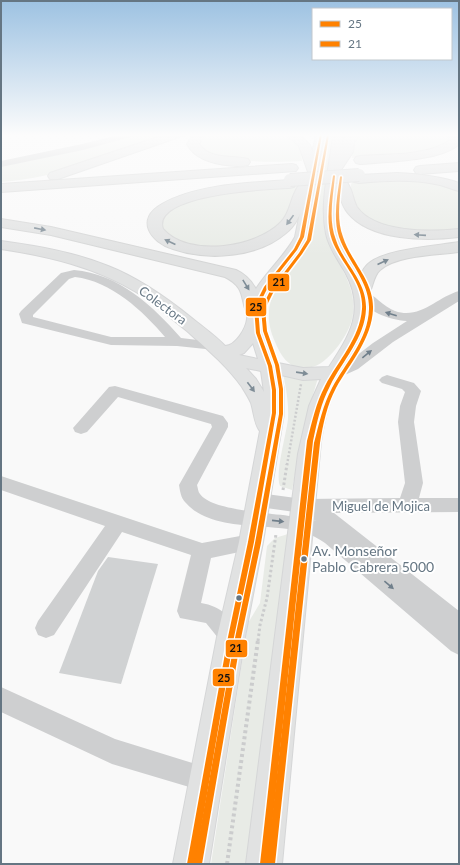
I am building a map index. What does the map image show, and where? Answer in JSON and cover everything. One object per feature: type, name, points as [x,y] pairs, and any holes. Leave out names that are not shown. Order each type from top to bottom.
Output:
[{"type":"highway","points":[[1,184],[59,174]]},
{"type":"highway","points":[[1,188],[283,174]]},
{"type":"highway","points":[[1,200],[287,174]]},
{"type":"highway","points":[[290,174],[237,188],[188,198],[171,204],[155,217],[154,225],[157,232],[164,239],[176,245],[195,249],[228,250],[257,243],[277,233],[290,220],[297,209],[301,193],[321,174]]},
{"type":"highway","points":[[329,174],[345,190],[350,207],[354,212],[367,221],[386,229],[414,234],[443,235],[459,233]]},
{"type":"highway","points":[[395,174],[441,182],[459,187]]},
{"type":"highway","points":[[1,223],[57,232],[230,272],[242,279],[249,287],[256,317]]},
{"type":"highway","points":[[362,293],[370,272],[381,262],[396,257],[459,247]]},
{"type":"main road","points":[[264,864],[275,516],[271,438],[274,402],[270,366],[258,332],[256,317],[258,301],[266,287],[299,244],[324,174]]},
{"type":"main road","points":[[191,864],[231,637],[275,516],[316,419],[323,396],[334,373],[353,342],[361,323],[364,307],[362,293],[352,271],[334,240],[331,226],[331,203],[326,174]]},
{"type":"main road","name":"Colectora","points":[[1,245],[63,256],[92,265],[142,289],[155,298],[219,351],[255,391],[260,401],[271,438]]},
{"type":"main road","points":[[219,351],[230,352],[238,348],[245,340],[256,317]]},
{"type":"main road","points":[[219,351],[303,374],[334,373]]},
{"type":"street","points":[[177,342],[151,314],[139,304],[109,284],[81,273],[71,273],[66,276],[26,314],[27,320],[97,339],[121,342],[177,342],[219,351]]},
{"type":"street","points":[[362,293],[379,310],[389,315],[406,317],[426,314]]},
{"type":"street","points":[[334,373],[343,371],[353,366],[366,354],[426,314],[459,295]]},
{"type":"street","points":[[387,380],[408,386],[413,391],[408,406],[406,422],[414,483],[407,506]]},
{"type":"street","points":[[81,428],[115,391],[217,420],[220,423],[220,427],[188,485],[187,492],[192,500],[205,508],[226,515],[275,516],[331,521],[459,624]]},
{"type":"street","points":[[1,483],[202,551],[275,516],[320,530],[332,537],[459,644]]},
{"type":"street","name":"Miguel de Mojica","points":[[275,516],[407,506],[459,505]]},
{"type":"street","points":[[46,628],[118,522]]},
{"type":"street","points":[[202,551],[188,611],[209,613],[219,620],[231,637]]},
{"type":"street","points":[[1,699],[112,751],[206,779]]},
{"type":"path","points":[[227,864],[260,625],[267,598],[275,516],[302,378]]},
{"type":"shaded area","points":[[1,174],[48,174],[23,180],[1,182]]},
{"type":"shaded area","points":[[321,174],[327,174],[323,210],[325,232],[329,245],[346,277],[353,299],[354,309],[348,329],[334,351],[319,364],[301,368],[288,363],[280,352],[272,333],[269,322],[269,312],[270,303],[278,285],[309,239],[314,219]]},
{"type":"shaded area","points":[[406,180],[432,182],[459,190],[459,229],[432,232],[400,229],[384,225],[371,219],[360,210],[351,190],[352,182]]},
{"type":"shaded area","points":[[297,185],[292,205],[281,223],[271,232],[249,242],[223,247],[196,246],[173,238],[162,229],[163,216],[171,208],[186,202],[225,193]]},
{"type":"shaded area","points":[[283,373],[318,378],[305,421],[292,490],[280,486],[279,480],[280,463],[288,419],[288,402]]},
{"type":"shaded area","points":[[288,534],[246,864],[211,864],[248,623],[260,603],[267,546],[275,538]]},
{"type":"building","points":[[108,557],[158,564],[121,684],[59,673],[98,571]]},
{"type":"transit line","name":"25","points":[[191,864],[231,637],[251,542],[274,413],[274,390],[270,366],[258,333],[256,307],[266,287],[296,249],[302,237],[314,174]]},
{"type":"transit line","name":"21","points":[[198,864],[238,638],[258,543],[281,414],[281,389],[277,365],[265,331],[263,309],[272,291],[309,240],[321,174]]},
{"type":"transit line","name":"25","points":[[264,864],[310,441],[324,392],[355,340],[364,309],[364,299],[358,281],[338,248],[332,232],[331,208],[334,176]]},
{"type":"transit line","name":"21","points":[[271,864],[317,443],[328,401],[334,388],[363,340],[370,320],[371,309],[368,289],[349,255],[339,230],[338,207],[341,177]]},
{"type":"place","name":"Av. Monseñor Pablo Cabrera 5000","points":[[304,559]]}]
